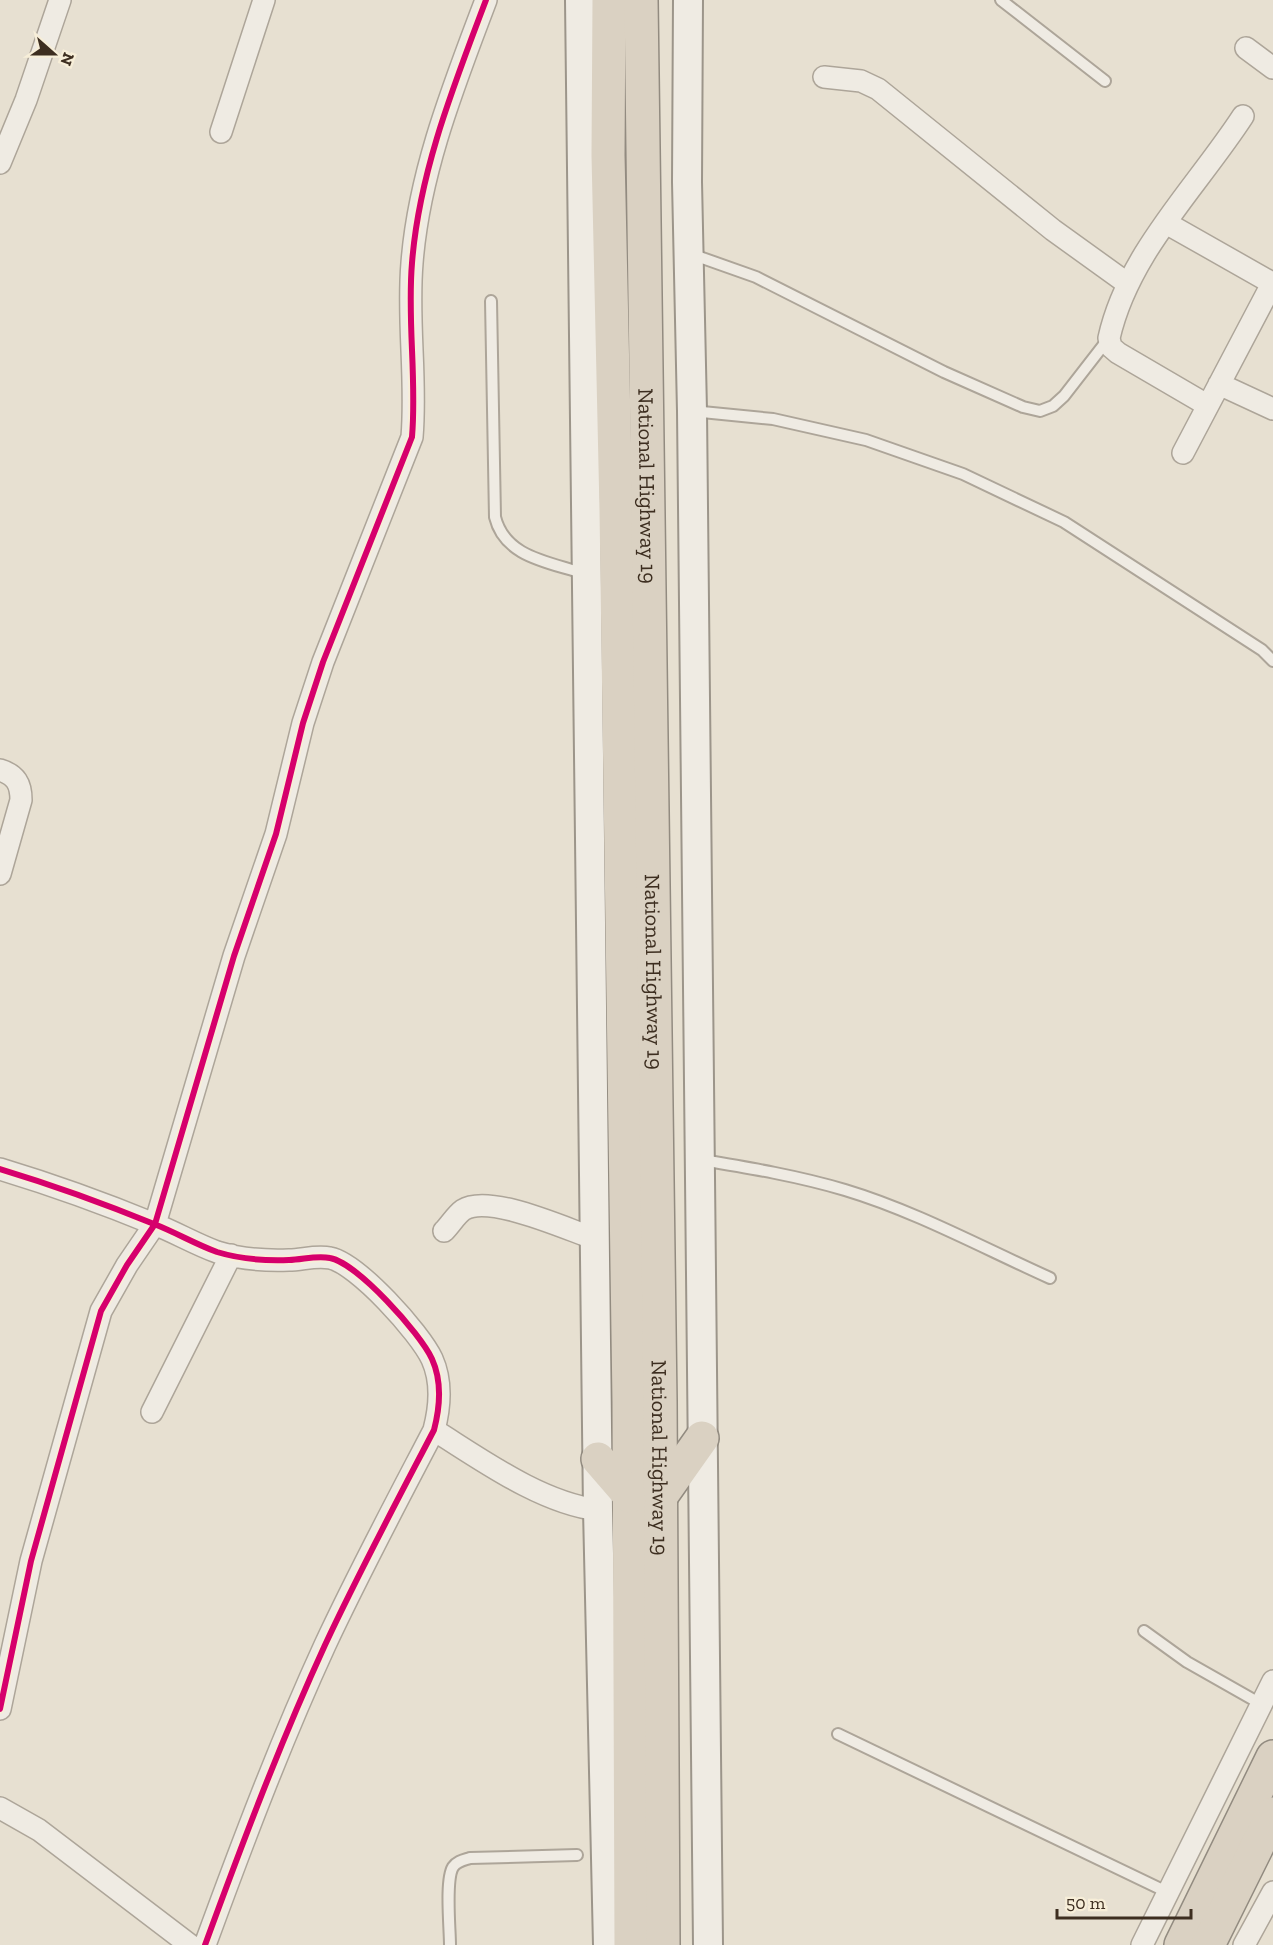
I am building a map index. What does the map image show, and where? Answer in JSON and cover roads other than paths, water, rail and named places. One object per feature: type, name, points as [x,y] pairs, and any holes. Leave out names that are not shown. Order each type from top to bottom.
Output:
[{"type":"highway","points":[[609,0],[608,155],[616,510],[645,1496],[631,1945]]},
{"type":"highway","name":"National Highway 19","points":[[641,0],[645,1496],[663,1945]]},
{"type":"highway","points":[[645,1496],[702,1438]]},
{"type":"highway","points":[[598,1459],[645,1496]]},
{"type":"highway","points":[[1181,1945],[1273,1757]]},
{"type":"highway","points":[[1208,1945],[1273,1814]]},
{"type":"main road","points":[[580,0],[590,894],[597,1239],[598,1510],[608,1945]]},
{"type":"main road","points":[[688,0],[688,253],[692,411],[698,1160],[708,1945]]},
{"type":"street","points":[[0,163],[26,100],[60,0]]},
{"type":"street","points":[[220,132],[264,0]]},
{"type":"street","points":[[0,1709],[31,1562],[101,1311],[127,1264],[155,1224],[234,956],[276,834],[307,713],[323,662],[412,436],[416,397],[411,334],[412,263],[424,186],[450,96],[486,0]]},
{"type":"street","points":[[1246,48],[1273,68]]},
{"type":"street","points":[[824,77],[861,81],[878,89],[1053,230],[1128,284]]},
{"type":"street","points":[[1208,405],[1118,353],[1111,347],[1109,338],[1128,284],[1166,223],[1243,116]]},
{"type":"street","points":[[1166,223],[1273,283],[1183,453]]},
{"type":"street","points":[[1219,384],[1273,410]]},
{"type":"street","points":[[0,771],[16,778],[21,789],[21,800],[0,874]]},
{"type":"street","points":[[0,1169],[59,1186],[231,1255],[253,1260],[330,1258],[343,1262],[370,1284],[417,1336],[432,1359],[438,1383],[439,1408],[434,1430],[362,1567],[325,1646],[251,1819],[205,1945]]},
{"type":"street","points":[[444,1231],[463,1210],[479,1204],[500,1206],[597,1239]]},
{"type":"street","points":[[152,1412],[231,1255]]},
{"type":"street","points":[[434,1430],[502,1473],[586,1509],[598,1510]]},
{"type":"street","points":[[1142,1945],[1273,1681]]},
{"type":"street","points":[[0,1808],[39,1830],[190,1945]]},
{"type":"street","points":[[1244,1945],[1273,1892]]},
{"type":"lane","points":[[1001,0],[1105,81]]},
{"type":"lane","points":[[688,253],[756,277],[944,372],[1023,407],[1040,411],[1053,406],[1064,396],[1109,338]]},
{"type":"lane","points":[[491,302],[495,517],[499,533],[508,545],[526,554],[588,575]]},
{"type":"lane","points":[[692,411],[773,418],[866,440],[963,474],[1064,522],[1262,650],[1273,661]]},
{"type":"lane","points":[[698,1160],[784,1174],[846,1190],[909,1215],[1050,1278]]},
{"type":"lane","points":[[1144,1631],[1186,1662],[1261,1704]]},
{"type":"lane","points":[[838,1734],[1167,1892]]},
{"type":"lane","points":[[450,1945],[450,1879],[453,1867],[460,1861],[470,1858],[578,1855]]}]
